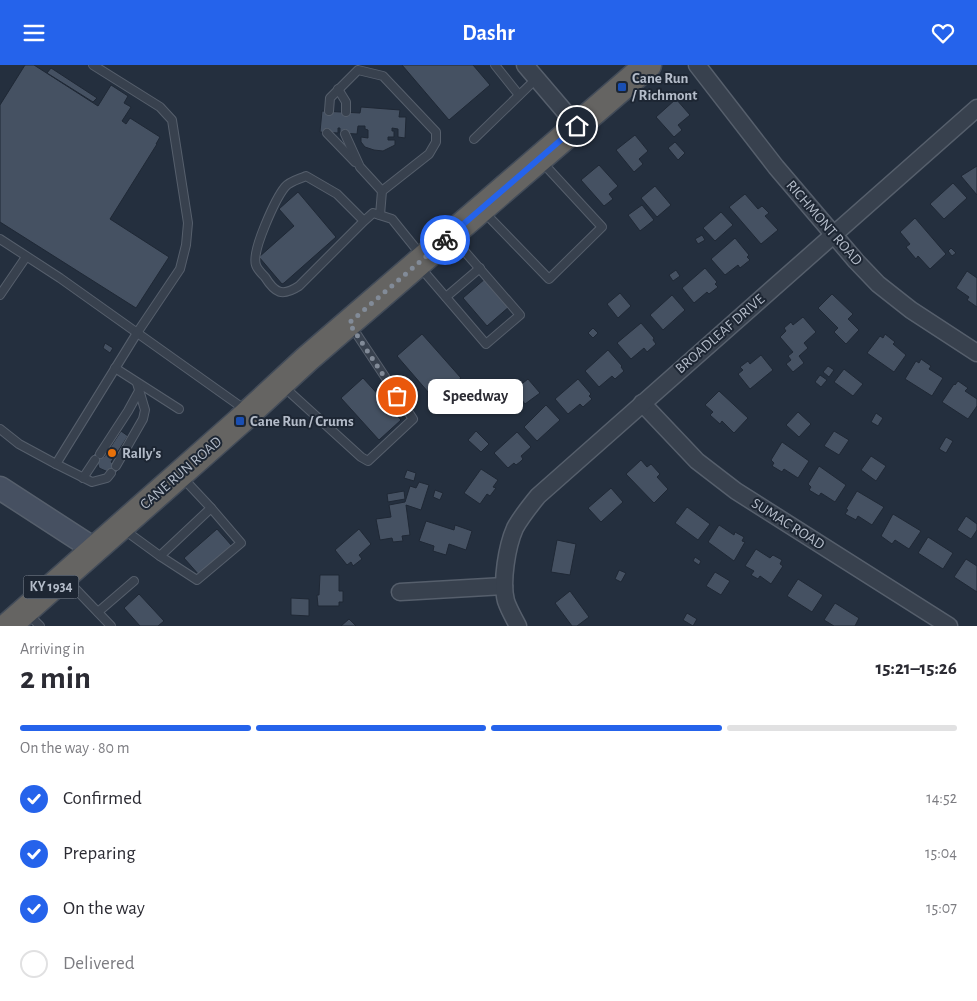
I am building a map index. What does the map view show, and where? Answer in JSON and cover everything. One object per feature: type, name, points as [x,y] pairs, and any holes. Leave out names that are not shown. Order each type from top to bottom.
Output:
[{"type":"highway","name":"CANE RUN ROAD","points":[[24,621],[63,576],[349,323],[648,65]]},
{"type":"main road","points":[[0,488],[94,549]]},
{"type":"street","points":[[526,65],[577,126]]},
{"type":"street","name":"RICHMONT ROAD","points":[[697,65],[776,167],[878,284],[911,310],[977,353]]},
{"type":"street","name":"BROADLEAF DRIVE","points":[[504,585],[510,544],[523,515],[538,496],[977,108]]},
{"type":"street","name":"SUMAC ROAD","points":[[642,403],[697,461],[736,491],[949,626]]},
{"type":"street","points":[[400,592],[504,585],[506,599],[518,626]]},
{"type":"lane","points":[[56,464],[137,333],[180,269],[186,245],[188,223],[172,120],[160,107],[93,65]]},
{"type":"lane","points":[[495,65],[519,95]]},
{"type":"lane","points":[[328,111],[330,98],[358,70],[383,76],[436,132],[436,142],[429,154],[382,191],[380,215]]},
{"type":"lane","points":[[474,139],[537,78]]},
{"type":"lane","points":[[338,89],[346,102],[346,112]]},
{"type":"lane","points":[[327,133],[382,191]]},
{"type":"lane","points":[[345,133],[360,167]]},
{"type":"lane","points":[[481,209],[549,279],[602,227],[539,159]]},
{"type":"lane","points":[[364,221],[337,195],[306,176],[287,185],[273,206],[256,253],[256,264],[272,288],[281,293],[289,292],[298,286],[373,213],[392,219],[446,297],[486,344],[520,315],[451,235]]},
{"type":"lane","points":[[0,239],[60,278],[249,413]]},
{"type":"lane","points":[[0,295],[26,257]]},
{"type":"lane","points":[[446,297],[480,268]]},
{"type":"lane","points":[[281,383],[354,451],[368,461],[413,419],[349,323]]},
{"type":"lane","points":[[115,368],[138,387],[179,409]]},
{"type":"lane","points":[[83,478],[128,411],[138,387]]},
{"type":"lane","points":[[116,466],[143,419],[145,410],[138,387]]},
{"type":"lane","points":[[0,429],[19,443],[92,482],[107,478],[112,473]]},
{"type":"lane","points":[[120,526],[197,581],[241,543],[179,475]]},
{"type":"lane","points":[[160,556],[211,508]]},
{"type":"lane","points":[[63,576],[111,626]]},
{"type":"lane","points":[[98,612],[134,581]]},
{"type":"building","points":[[25,65],[34,65],[98,106],[111,85],[128,96],[124,103],[131,107],[122,121],[126,124],[130,118],[160,137],[110,219],[169,257],[136,308],[0,222],[0,105]]},
{"type":"building","points":[[402,65],[473,65],[490,85],[449,120]]},
{"type":"building","points":[[51,68],[97,98],[93,102],[47,73]]},
{"type":"building","points":[[676,99],[690,115],[678,125],[682,130],[674,137],[656,117]]},
{"type":"building","points":[[361,107],[400,110],[399,117],[406,117],[405,138],[398,137],[398,129],[392,128],[394,137],[388,137],[388,140],[395,140],[395,145],[383,151],[365,147],[361,142],[361,137],[368,138],[368,130],[365,129],[365,126],[358,126],[357,134],[340,133],[340,128],[338,128],[338,133],[320,132],[322,111],[360,113]]},
{"type":"building","points":[[635,135],[648,151],[639,159],[643,164],[634,172],[616,150]]},
{"type":"building","points":[[675,142],[685,153],[678,160],[668,148]]},
{"type":"building","points":[[599,165],[618,186],[609,194],[613,199],[604,206],[581,180]]},
{"type":"building","points":[[977,166],[977,195],[961,176]]},
{"type":"building","points":[[953,183],[967,198],[944,219],[930,204]]},
{"type":"building","points":[[655,186],[671,205],[657,217],[641,198]]},
{"type":"building","points":[[298,192],[336,237],[282,284],[259,257],[294,226],[279,209]]},
{"type":"building","points":[[745,194],[758,209],[762,206],[769,213],[765,216],[778,230],[761,244],[729,207]]},
{"type":"building","points":[[642,205],[654,220],[640,231],[628,215]]},
{"type":"building","points":[[721,212],[733,225],[715,241],[703,228]]},
{"type":"building","points":[[915,218],[946,254],[930,269],[918,256],[916,259],[906,247],[910,244],[900,232]]},
{"type":"building","points":[[702,235],[705,240],[698,244],[695,239]]},
{"type":"building","points":[[735,238],[749,255],[747,257],[750,260],[740,268],[738,265],[725,275],[711,259]]},
{"type":"building","points":[[951,248],[956,253],[952,256],[948,251]]},
{"type":"building","points":[[705,268],[717,282],[715,284],[718,287],[709,294],[707,292],[694,303],[682,288]]},
{"type":"building","points":[[676,270],[680,276],[673,281],[669,275]]},
{"type":"building","points":[[967,271],[977,278],[977,307],[967,300],[969,297],[956,288]]},
{"type":"building","points":[[486,278],[510,306],[487,326],[463,298]]},
{"type":"building","points":[[620,293],[631,306],[618,318],[607,304]]},
{"type":"building","points":[[832,294],[853,314],[848,319],[859,330],[846,344],[834,332],[838,328],[818,308]]},
{"type":"building","points":[[672,295],[685,310],[663,330],[650,315]]},
{"type":"building","points":[[803,317],[816,332],[804,343],[808,348],[799,356],[804,363],[793,372],[786,364],[791,360],[788,356],[793,352],[780,337],[786,331],[784,328],[791,322],[793,325]]},
{"type":"building","points":[[641,323],[654,338],[653,340],[656,344],[647,352],[644,348],[631,359],[617,343]]},
{"type":"building","points":[[593,328],[598,333],[593,338],[588,333]]},
{"type":"building","points":[[422,334],[461,378],[435,400],[397,356]]},
{"type":"building","points":[[885,334],[906,355],[894,372],[867,353],[880,336],[883,338]]},
{"type":"building","points":[[105,343],[113,348],[110,353],[103,348]]},
{"type":"building","points":[[608,350],[624,371],[615,379],[612,376],[599,387],[585,371]]},
{"type":"building","points":[[761,355],[773,370],[750,389],[738,374],[743,370],[740,367],[748,361],[750,364]]},
{"type":"building","points":[[921,359],[931,366],[929,369],[943,378],[932,396],[905,379],[916,361],[919,363]]},
{"type":"building","points":[[828,366],[834,370],[829,377],[823,372]]},
{"type":"building","points":[[844,369],[863,384],[853,396],[834,382]]},
{"type":"building","points":[[820,375],[827,380],[821,387],[815,382]]},
{"type":"building","points":[[363,378],[401,420],[379,440],[341,398]]},
{"type":"building","points":[[528,379],[540,393],[525,404],[514,390]]},
{"type":"building","points":[[578,379],[591,394],[589,396],[592,399],[583,407],[580,404],[568,414],[555,399]]},
{"type":"building","points":[[958,381],[968,388],[965,391],[977,399],[977,406],[968,419],[942,402]]},
{"type":"building","points":[[719,391],[748,418],[734,433],[722,421],[720,424],[710,415],[713,412],[705,405]]},
{"type":"building","points":[[546,405],[560,420],[537,441],[524,427]]},
{"type":"building","points":[[798,412],[811,424],[799,437],[786,425]]},
{"type":"building","points":[[876,413],[883,418],[878,426],[871,422]]},
{"type":"building","name":"Rally's","points":[[121,431],[128,436],[111,462],[120,468],[115,475],[99,468],[97,461],[91,458],[96,451],[104,457]]},
{"type":"building","points":[[476,431],[489,444],[481,452],[468,440]]},
{"type":"building","points":[[834,431],[849,440],[839,455],[824,446]]},
{"type":"building","points":[[517,432],[531,447],[521,456],[523,459],[520,462],[516,465],[514,463],[508,468],[494,453]]},
{"type":"building","points":[[946,437],[953,441],[946,453],[939,449]]},
{"type":"building","points":[[782,442],[809,461],[798,478],[784,469],[782,472],[772,466],[774,463],[771,460]]},
{"type":"building","points":[[871,456],[886,466],[876,481],[861,470]]},
{"type":"building","points":[[641,460],[647,467],[651,464],[660,474],[657,477],[668,489],[654,503],[626,474]]},
{"type":"building","points":[[819,466],[846,485],[835,502],[821,493],[819,496],[809,490],[811,487],[808,484]]},
{"type":"building","points":[[481,469],[498,480],[493,487],[496,488],[490,496],[487,494],[480,504],[464,493]]},
{"type":"building","points":[[407,470],[416,473],[414,481],[404,478]]},
{"type":"building","points":[[419,482],[429,485],[421,510],[406,505],[410,535],[402,536],[403,541],[393,542],[392,538],[380,540],[376,519],[391,517],[389,505],[405,502],[410,486],[416,488]]},
{"type":"building","points":[[611,488],[623,502],[601,522],[588,508]]},
{"type":"building","points":[[435,490],[443,493],[440,500],[433,497]]},
{"type":"building","points":[[404,491],[405,499],[388,502],[387,494]]},
{"type":"building","points":[[857,491],[884,507],[872,525],[858,516],[856,520],[845,514]]},
{"type":"building","points":[[687,507],[710,524],[698,540],[675,523]]},
{"type":"building","points":[[893,514],[921,531],[909,549],[895,540],[892,544],[881,536]]},
{"type":"building","points":[[966,516],[977,524],[977,530],[971,539],[957,530]]},
{"type":"building","points":[[426,521],[454,530],[455,525],[472,531],[466,550],[449,544],[446,555],[433,551],[434,546],[419,541]]},
{"type":"building","points":[[719,525],[734,535],[735,532],[744,537],[742,541],[745,542],[734,561],[708,542]]},
{"type":"building","points":[[217,529],[232,546],[199,575],[184,558]]},
{"type":"building","points":[[359,529],[371,544],[359,555],[362,559],[353,566],[351,562],[347,565],[335,550]]},
{"type":"building","points":[[928,537],[953,553],[943,569],[918,553]]},
{"type":"building","points":[[557,540],[576,544],[570,575],[551,572]]},
{"type":"building","points":[[756,549],[770,558],[773,555],[782,560],[780,564],[783,566],[771,584],[760,576],[758,579],[751,575],[754,571],[745,566]]},
{"type":"building","points":[[695,557],[701,561],[699,565],[693,561]]},
{"type":"building","points":[[966,559],[977,566],[977,592],[954,577]]},
{"type":"building","points":[[619,570],[626,573],[621,582],[615,579]]},
{"type":"building","points":[[715,572],[730,581],[721,595],[706,586]]},
{"type":"building","points":[[320,575],[339,575],[339,591],[343,591],[343,602],[339,602],[339,606],[318,606],[317,595],[319,595]]},
{"type":"building","points":[[798,579],[823,595],[812,612],[787,596]]},
{"type":"building","points":[[570,591],[589,617],[577,626],[572,626],[555,603]]},
{"type":"building","points":[[139,594],[164,621],[158,626],[140,626],[124,608]]},
{"type":"building","points":[[291,598],[309,599],[309,616],[291,615]]},
{"type":"building","points":[[835,603],[859,618],[855,626],[834,626],[824,620]]},
{"type":"building","points":[[687,613],[697,619],[693,626],[683,620]]},
{"type":"building","points":[[349,619],[356,626],[341,626]]},
{"type":"way so far","points":[[397,396],[349,323],[445,240]]},
{"type":"place","name":"Cane Run / Richmont","points":[[622,87]]},
{"type":"place","name":"Speedway","points":[[397,396]]},
{"type":"place","name":"Cane Run / Crums","points":[[240,421]]},
{"type":"place","name":"Rally's","points":[[112,453]]},
{"type":"route","points":[[445,240],[577,126]]}]
